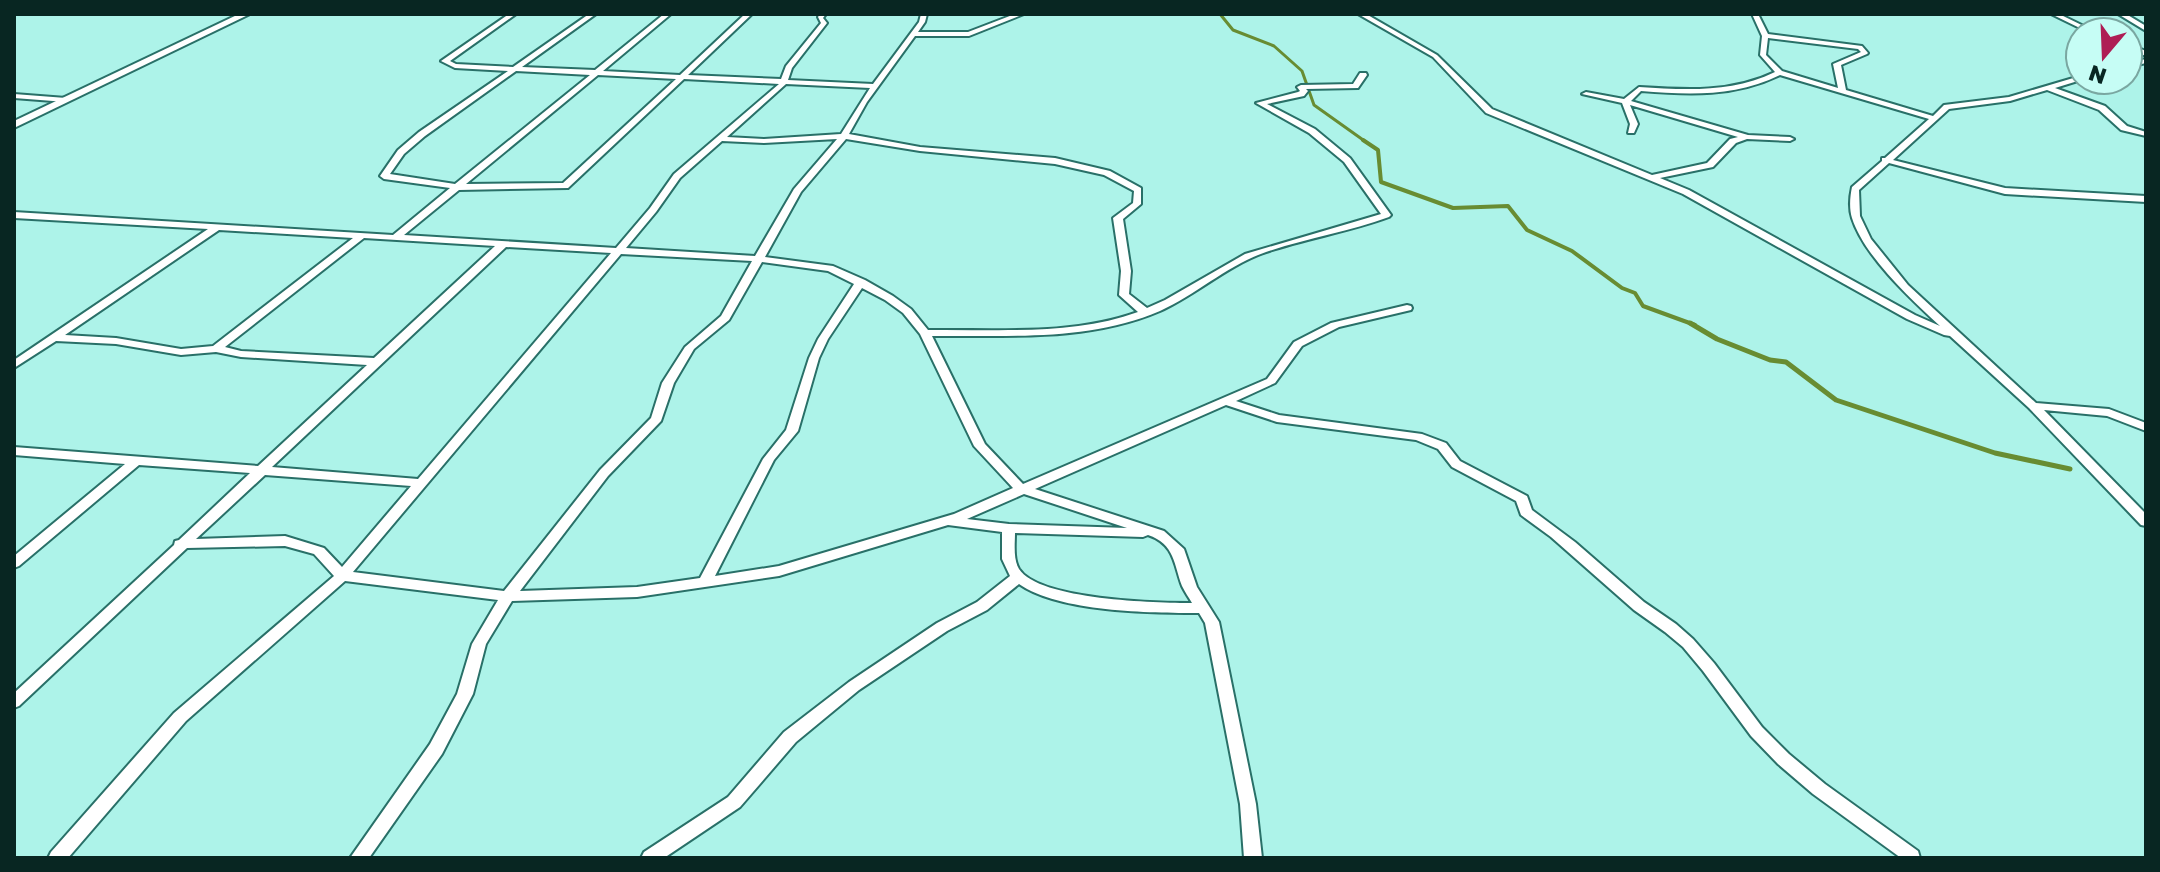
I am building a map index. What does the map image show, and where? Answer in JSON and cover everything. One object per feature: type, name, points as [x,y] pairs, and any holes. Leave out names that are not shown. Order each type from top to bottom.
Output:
[{"type":"main road","points":[[14,125],[246,14]]},
{"type":"street","points":[[513,14],[445,61],[455,66],[682,74],[876,86]]},
{"type":"street","points":[[593,14],[512,68],[408,145],[384,176],[458,187],[565,186],[749,14]]},
{"type":"street","points":[[396,237],[668,14]]},
{"type":"street","points":[[57,858],[180,717],[342,576],[618,251],[677,176],[783,80],[824,23],[820,18],[823,14]]},
{"type":"street","points":[[359,858],[436,749],[465,694],[479,644],[508,596],[604,473],[657,419],[668,383],[690,347],[725,318],[797,191],[844,136],[924,14]]},
{"type":"street","points":[[913,34],[969,34],[1021,14]]},
{"type":"street","points":[[1361,14],[1435,56],[1489,111],[1653,177],[1911,317],[1954,335]]},
{"type":"street","points":[[1755,14],[1765,36],[1763,55],[1779,73],[1933,118]]},
{"type":"street","points":[[2121,14],[2146,29]]},
{"type":"street","points":[[1765,36],[1860,47],[1865,53],[1837,64],[1842,91]]},
{"type":"street","points":[[1625,102],[1639,89],[1698,92],[1738,88],[1761,83],[1779,73]]},
{"type":"street","points":[[925,333],[1065,330],[1145,312],[1260,251],[1361,225],[1386,215],[1347,160],[1312,131],[1260,103],[1301,94],[1305,87],[1355,86],[1363,75]]},
{"type":"street","points":[[2064,83],[2010,99],[1947,107],[1855,189],[1855,216],[1867,240],[1904,287],[2033,406],[2146,522]]},
{"type":"street","points":[[2048,88],[2102,108],[2124,128],[2146,134]]},
{"type":"street","points":[[1586,94],[1747,137],[1790,139]]},
{"type":"street","points":[[14,96],[66,100]]},
{"type":"street","points":[[1625,102],[1634,124],[1631,131]]},
{"type":"street","points":[[721,139],[844,136],[920,149],[1055,161],[1107,173],[1138,190],[1137,204],[1118,218],[1126,271],[1124,295],[1145,312]]},
{"type":"street","points":[[1653,177],[1710,165],[1733,141],[1747,137]]},
{"type":"street","points":[[1885,160],[2005,191],[2146,199]]},
{"type":"street","points":[[14,215],[761,259],[830,268],[861,282],[907,311],[925,333],[980,446],[1020,488],[1159,534],[1179,552],[1190,588],[1212,622],[1229,701],[1253,858]]},
{"type":"street","points":[[14,365],[219,226]]},
{"type":"street","points":[[216,349],[362,235]]},
{"type":"street","points":[[14,702],[257,471],[503,244]]},
{"type":"street","points":[[704,583],[769,459],[792,431],[814,358],[861,282]]},
{"type":"street","points":[[180,544],[285,541],[319,551],[342,576],[508,596],[637,592],[779,571],[946,521],[1271,381],[1298,344],[1335,325],[1407,308]]},
{"type":"street","points":[[56,338],[116,341],[181,352],[216,349],[378,362]]},
{"type":"street","points":[[1226,401],[1277,418],[1418,437],[1442,446],[1456,464],[1522,499],[1526,512],[1556,532],[1639,606],[1685,640],[1714,673],[1739,712],[1795,770],[1912,856]]},
{"type":"street","points":[[2033,406],[2109,413],[2146,427]]},
{"type":"street","points":[[14,451],[420,483]]},
{"type":"street","points":[[14,563],[135,462]]},
{"type":"street","points":[[946,521],[1009,528],[1159,534]]},
{"type":"street","points":[[1009,528],[1010,563],[1018,577],[1077,598],[1163,609],[1203,608]]},
{"type":"street","points":[[650,858],[734,802],[790,737],[854,686],[942,627],[982,606],[1018,577]]},
{"type":"waterway","points":[[1220,14],[1233,30],[1274,46],[1302,71],[1314,105],[1366,142]]},
{"type":"waterway","points":[[1366,142],[1378,150],[1381,182],[1453,208],[1508,206],[1527,230],[1572,251],[1622,288],[1635,293],[1643,306],[1691,323]]},
{"type":"waterway","points":[[1691,323],[1695,325]]},
{"type":"waterway","points":[[1691,323],[1717,339],[1770,360],[1786,362],[1836,400],[1995,453],[2070,469]]}]
